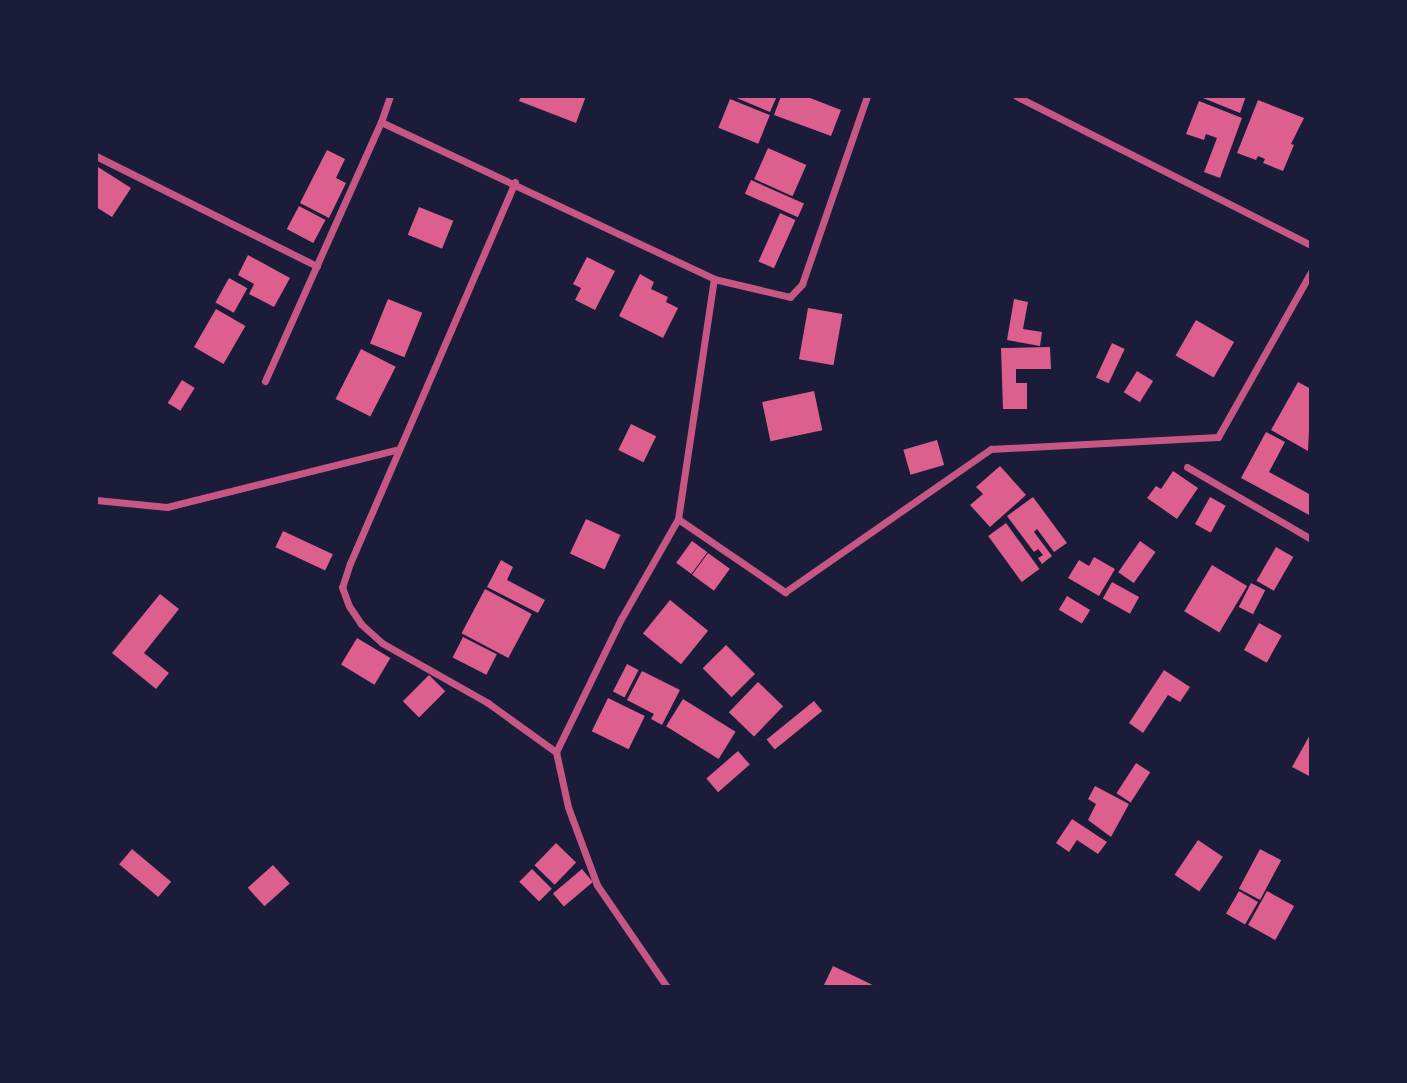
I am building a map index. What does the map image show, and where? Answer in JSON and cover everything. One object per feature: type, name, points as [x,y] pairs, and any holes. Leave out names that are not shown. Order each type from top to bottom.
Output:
[{"type":"street","points":[[265,381],[382,122],[390,96]]},
{"type":"street","points":[[382,122],[515,182],[714,279],[790,297],[802,284],[867,96]]},
{"type":"street","points":[[1016,96],[1311,245]]},
{"type":"street","points":[[96,156],[317,266]]},
{"type":"street","points":[[515,182],[342,587],[349,606],[361,624],[382,643],[488,703],[556,752]]},
{"type":"street","points":[[677,519],[785,592],[991,449],[1218,437],[1311,272]]},
{"type":"street","points":[[667,987],[597,885],[568,807],[556,752],[621,619],[677,519],[714,279]]},
{"type":"street","points":[[96,500],[167,507],[399,449]]},
{"type":"street","points":[[1187,467],[1311,539]]},
{"type":"building","points":[[521,96],[586,96],[576,123],[519,101]]},
{"type":"building","points":[[732,96],[777,96],[770,112]]},
{"type":"building","points":[[781,96],[805,96],[841,110],[831,136],[774,115]]},
{"type":"building","points":[[1198,96],[1246,96],[1240,113]]},
{"type":"building","points":[[730,99],[770,115],[758,144],[718,128]]},
{"type":"building","points":[[1258,100],[1304,118],[1291,144],[1294,145],[1283,171],[1263,163],[1265,159],[1258,156],[1256,160],[1237,153]]},
{"type":"building","points":[[1199,101],[1242,118],[1220,178],[1204,172],[1217,138],[1206,134],[1204,140],[1186,134]]},
{"type":"building","points":[[768,148],[806,165],[793,196],[754,179]]},
{"type":"building","points":[[327,150],[345,159],[336,178],[346,183],[329,218],[300,203]]},
{"type":"building","points":[[98,167],[131,188],[112,217],[96,207]]},
{"type":"building","points":[[751,180],[804,204],[798,217],[745,194]]},
{"type":"building","points":[[299,206],[325,220],[313,243],[287,229]]},
{"type":"building","points":[[419,207],[453,221],[442,249],[408,235]]},
{"type":"building","points":[[780,213],[796,220],[774,268],[758,261]]},
{"type":"building","points":[[248,255],[290,278],[274,307],[249,294],[254,284],[238,275]]},
{"type":"building","points":[[587,257],[615,271],[595,310],[575,300],[581,288],[573,284]]},
{"type":"building","points":[[640,274],[654,282],[651,289],[668,297],[666,302],[678,308],[663,338],[619,316]]},
{"type":"building","points":[[229,278],[247,288],[234,313],[215,302]]},
{"type":"building","points":[[388,299],[422,313],[404,357],[370,344]]},
{"type":"building","points":[[1014,299],[1028,302],[1023,329],[1042,332],[1040,346],[1007,340]]},
{"type":"building","points":[[808,308],[842,314],[833,365],[799,359]]},
{"type":"building","points":[[216,309],[245,326],[223,364],[194,347]]},
{"type":"building","points":[[1196,320],[1234,342],[1214,378],[1176,356]]},
{"type":"building","points":[[1112,343],[1125,349],[1109,383],[1096,377]]},
{"type":"building","points":[[1050,347],[1051,369],[1016,369],[1016,383],[1027,383],[1027,409],[1003,409],[1001,348]]},
{"type":"building","points":[[361,349],[396,367],[370,417],[336,399]]},
{"type":"building","points":[[1137,371],[1153,381],[1140,402],[1124,392]]},
{"type":"building","points":[[182,380],[195,388],[180,411],[168,403]]},
{"type":"building","points":[[1298,382],[1311,389],[1308,451],[1271,430]]},
{"type":"building","points":[[814,391],[822,430],[770,441],[762,402]]},
{"type":"building","points":[[631,424],[656,436],[643,462],[618,450]]},
{"type":"building","points":[[1266,432],[1285,442],[1269,472],[1311,495],[1311,516],[1241,478]]},
{"type":"building","points":[[937,440],[944,465],[911,475],[903,450]]},
{"type":"building","points":[[1000,466],[1026,495],[990,527],[970,505],[983,494],[976,487]]},
{"type":"building","points":[[1173,471],[1198,488],[1177,519],[1147,498],[1156,486],[1161,489]]},
{"type":"building","points":[[1033,497],[1067,543],[1054,552],[1037,529],[1034,532],[1052,556],[1042,564],[1038,558],[1043,555],[1038,549],[1034,552],[1007,516]]},
{"type":"building","points":[[1210,497],[1226,506],[1211,533],[1195,524]]},
{"type":"building","points":[[586,519],[620,535],[604,569],[570,553]]},
{"type":"building","points":[[1006,523],[1040,569],[1022,582],[988,536]]},
{"type":"building","points":[[283,531],[333,554],[325,571],[275,547]]},
{"type":"building","points":[[692,541],[707,552],[692,574],[676,563]]},
{"type":"building","points":[[1140,541],[1156,552],[1134,583],[1118,572]]},
{"type":"building","points":[[1276,547],[1293,557],[1274,591],[1256,581]]},
{"type":"building","points":[[708,553],[730,569],[714,591],[692,575]]},
{"type":"building","points":[[1094,557],[1115,569],[1099,596],[1068,578],[1079,560],[1089,566]]},
{"type":"building","points":[[501,560],[513,567],[507,580],[545,600],[538,613],[487,587]]},
{"type":"building","points":[[1212,565],[1247,586],[1219,632],[1184,611]]},
{"type":"building","points":[[1112,582],[1139,597],[1130,614],[1103,599]]},
{"type":"building","points":[[1251,583],[1265,590],[1253,614],[1239,607]]},
{"type":"building","points":[[485,589],[532,614],[508,658],[462,633]]},
{"type":"building","points":[[160,594],[179,609],[144,653],[169,673],[156,689],[112,653]]},
{"type":"building","points":[[1067,596],[1090,610],[1082,624],[1059,610]]},
{"type":"building","points":[[670,600],[708,631],[681,664],[643,633]]},
{"type":"building","points":[[1259,623],[1282,636],[1267,663],[1244,650]]},
{"type":"building","points":[[463,637],[497,654],[486,675],[453,657]]},
{"type":"building","points":[[357,638],[390,658],[374,685],[341,665]]},
{"type":"building","points":[[726,645],[755,674],[732,697],[703,668]]},
{"type":"building","points":[[627,664],[639,670],[625,698],[613,692]]},
{"type":"building","points":[[1164,670],[1190,687],[1180,702],[1168,695],[1143,733],[1129,723]]},
{"type":"building","points":[[642,671],[680,690],[662,725],[651,719],[654,714],[627,700]]},
{"type":"building","points":[[429,675],[445,691],[419,717],[403,701]]},
{"type":"building","points":[[758,682],[783,706],[754,737],[729,712]]},
{"type":"building","points":[[608,698],[645,716],[629,749],[592,731]]},
{"type":"building","points":[[683,699],[736,732],[719,759],[666,726]]},
{"type":"building","points":[[814,701],[822,711],[775,749],[767,739]]},
{"type":"building","points":[[1311,733],[1311,777],[1292,767]]},
{"type":"building","points":[[738,751],[750,765],[718,792],[706,779]]},
{"type":"building","points":[[1136,763],[1150,772],[1131,802],[1116,793]]},
{"type":"building","points":[[1095,786],[1129,804],[1111,837],[1088,820],[1096,804],[1088,799]]},
{"type":"building","points":[[1072,819],[1107,842],[1098,854],[1077,840],[1069,852],[1056,843]]},
{"type":"building","points":[[1198,840],[1223,857],[1199,892],[1175,875]]},
{"type":"building","points":[[556,843],[576,862],[555,885],[534,865]]},
{"type":"building","points":[[132,849],[171,882],[158,897],[119,864]]},
{"type":"building","points":[[1260,849],[1281,860],[1260,900],[1239,889]]},
{"type":"building","points":[[273,865],[290,884],[264,906],[248,888]]},
{"type":"building","points":[[532,869],[552,889],[539,902],[519,882]]},
{"type":"building","points":[[582,869],[593,882],[564,906],[553,893]]},
{"type":"building","points":[[1239,891],[1258,902],[1245,925],[1226,914]]},
{"type":"building","points":[[1267,891],[1294,906],[1275,940],[1248,925]]},
{"type":"building","points":[[833,966],[877,987],[823,987]]}]
